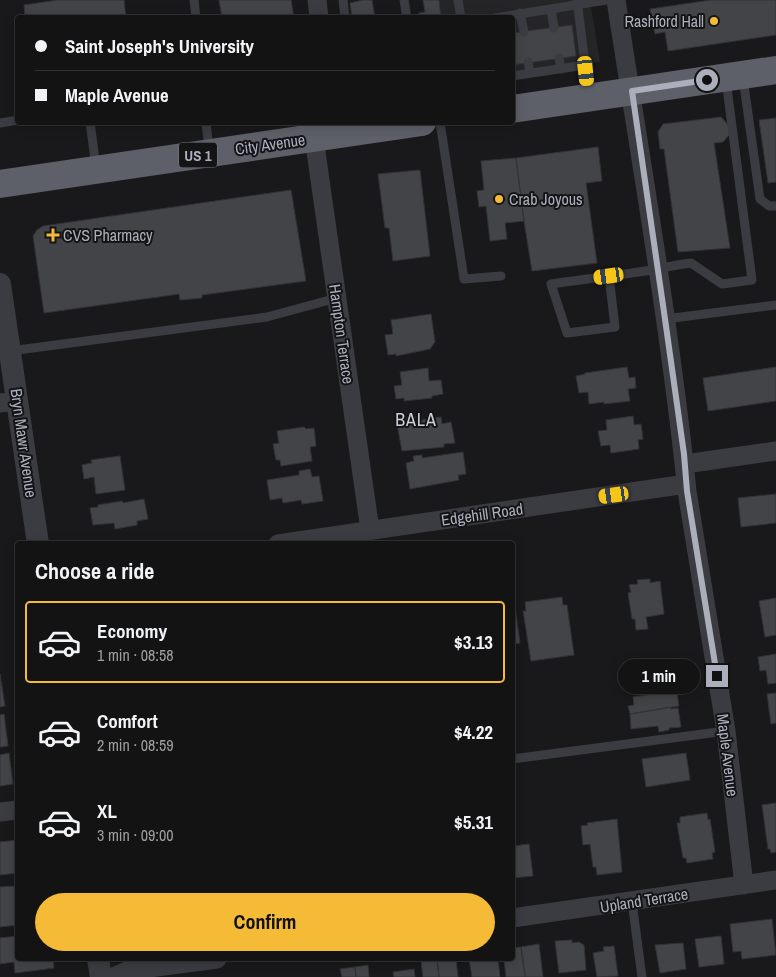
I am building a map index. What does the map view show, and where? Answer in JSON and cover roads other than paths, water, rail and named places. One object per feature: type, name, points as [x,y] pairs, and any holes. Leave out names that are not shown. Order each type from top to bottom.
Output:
[{"type":"highway","points":[[515,109],[776,70]]},
{"type":"highway","name":"City Avenue","points":[[0,184],[209,153],[328,132],[385,125]]},
{"type":"street","points":[[317,0],[319,15]]},
{"type":"street","name":"Maple Avenue","points":[[616,0],[632,91],[658,269],[686,484],[726,731],[744,884]]},
{"type":"street","name":"Hampton Terrace","points":[[328,132],[337,298],[370,530]]},
{"type":"street","name":"Bryn Mawr Avenue","points":[[1,298],[10,352],[9,402],[37,541]]},
{"type":"street","points":[[684,464],[776,451]]},
{"type":"street","name":"Edgehill Road","points":[[298,541],[686,484]]},
{"type":"street","points":[[0,812],[15,810]]},
{"type":"street","name":"Upland Terrace","points":[[515,918],[776,880]]},
{"type":"street","points":[[98,961],[101,977]]},
{"type":"street","points":[[113,977],[127,971],[202,961]]},
{"type":"lane","points":[[194,0],[196,15]]},
{"type":"lane","points":[[343,0],[346,15]]},
{"type":"lane","points":[[404,0],[406,15]]},
{"type":"lane","points":[[458,0],[460,15]]},
{"type":"lane","points":[[514,15],[551,9],[578,2],[606,0]]},
{"type":"lane","points":[[578,2],[589,98]]},
{"type":"lane","points":[[551,9],[554,28]]},
{"type":"lane","points":[[520,14],[524,32]]},
{"type":"lane","points":[[559,58],[561,69]]},
{"type":"lane","points":[[528,62],[530,73]]},
{"type":"lane","points":[[515,76],[585,65]]},
{"type":"lane","points":[[734,76],[760,199],[770,206],[776,206]]},
{"type":"lane","points":[[609,276],[615,327],[567,334],[551,284],[691,263],[722,284],[752,280],[734,76]]},
{"type":"lane","points":[[0,123],[15,120]]},
{"type":"lane","points":[[90,125],[96,170]]},
{"type":"lane","points":[[206,125],[209,153]]},
{"type":"lane","points":[[424,125],[464,279],[501,276]]},
{"type":"lane","points":[[10,352],[267,317],[337,298]]},
{"type":"lane","points":[[665,319],[776,305]]},
{"type":"lane","points":[[515,759],[726,731]]},
{"type":"lane","points":[[632,902],[642,977]]},
{"type":"place","name":"Rashford Hall","points":[[714,21]]},
{"type":"place","name":"Crab Joyous","points":[[499,199]]},
{"type":"place","name":"CVS Pharmacy","points":[[53,235]]},
{"type":"district","name":"BALA","points":[[416,419]]}]
